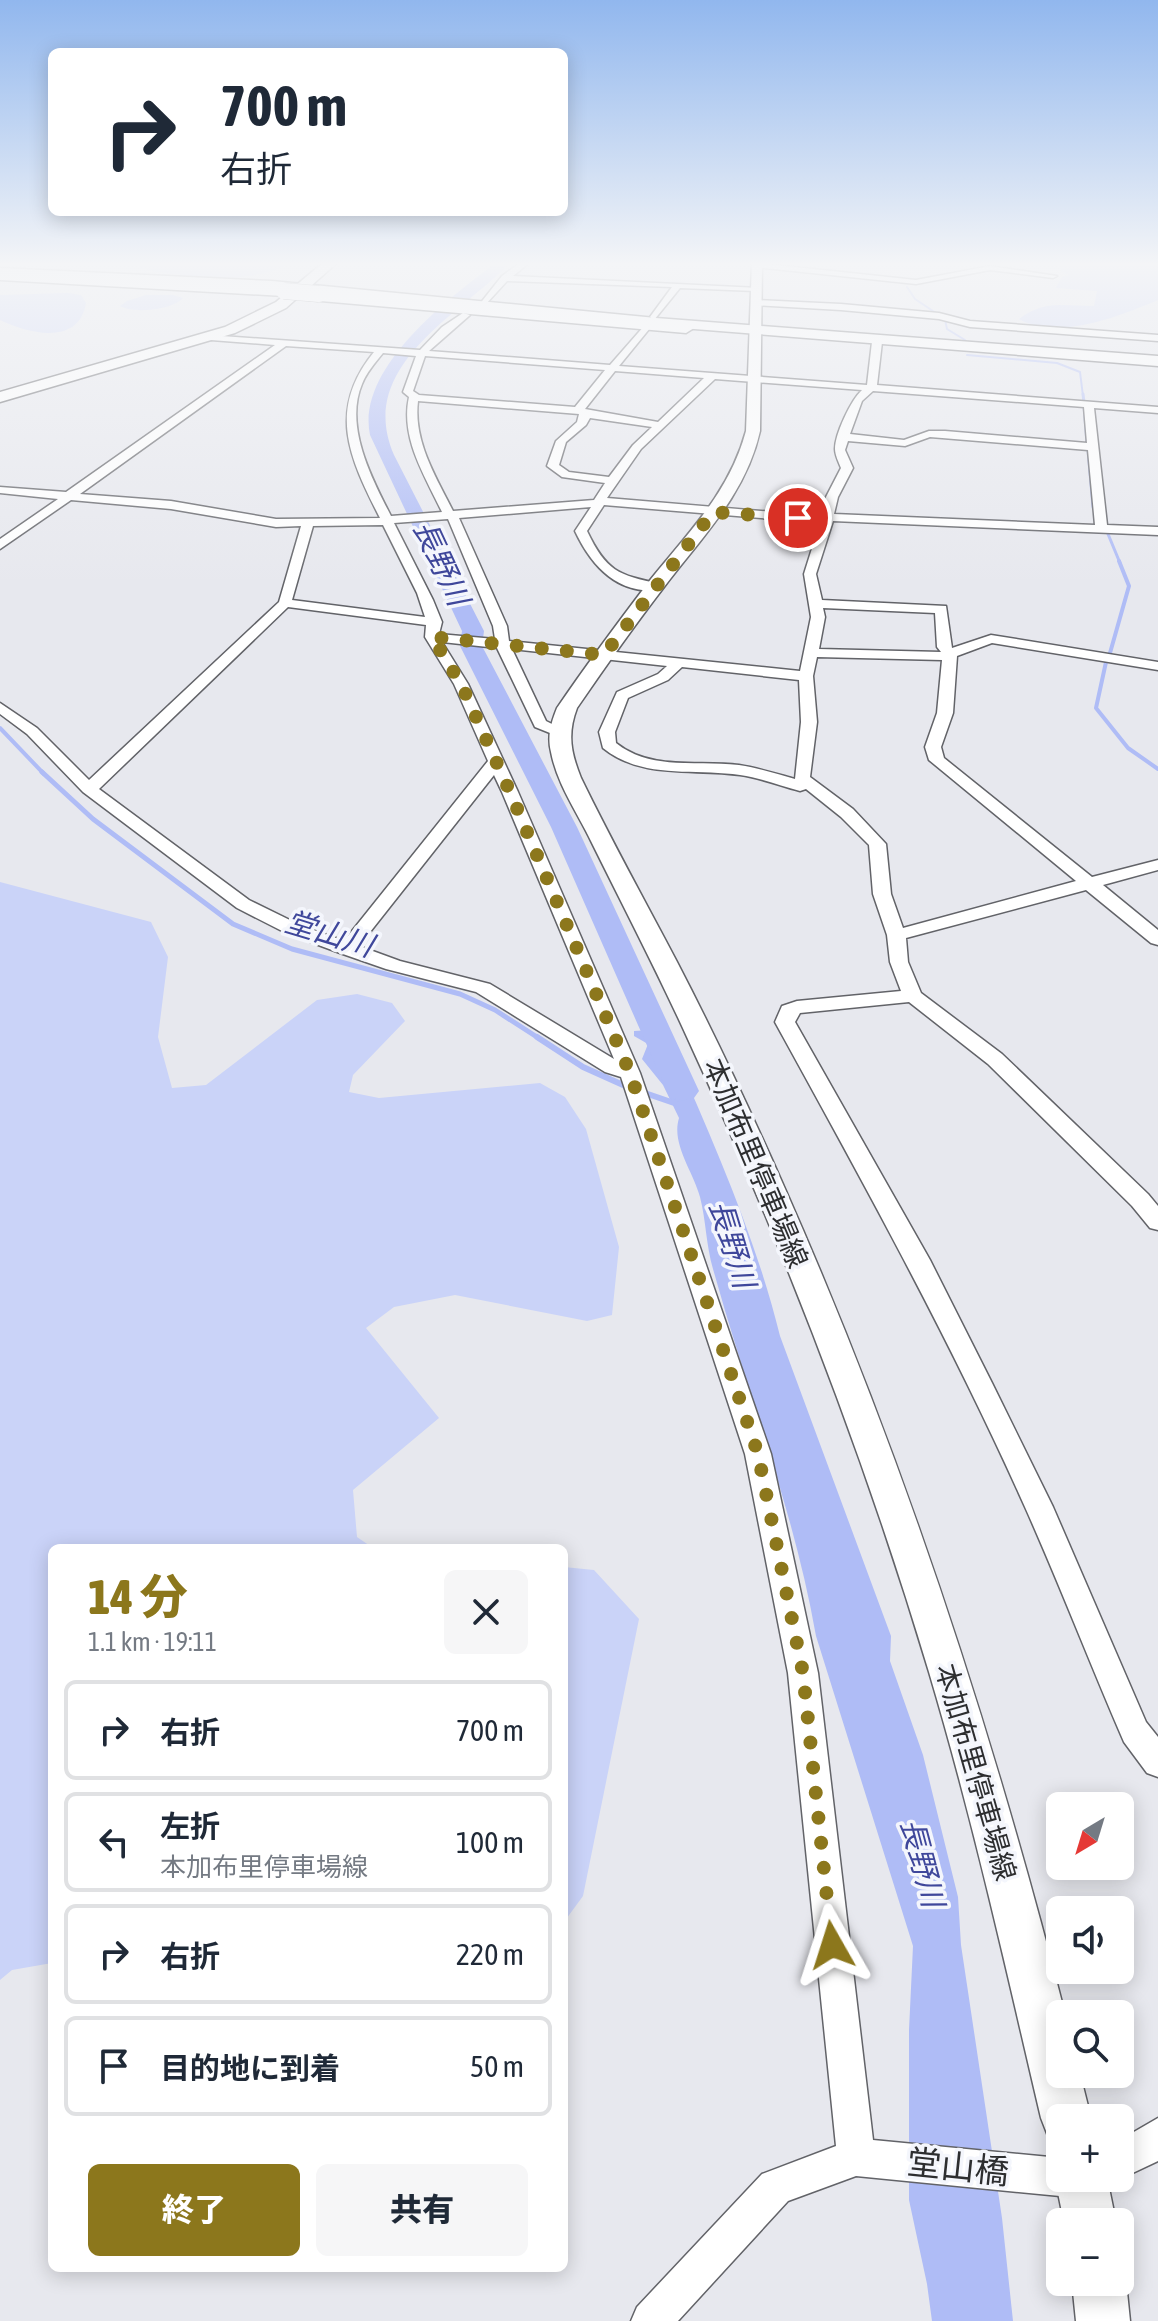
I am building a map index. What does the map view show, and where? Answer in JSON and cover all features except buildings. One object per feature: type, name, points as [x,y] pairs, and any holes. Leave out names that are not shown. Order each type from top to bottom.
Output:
[{"type":"main road","points":[[0,397],[94,370]]},
{"type":"main road","points":[[560,732],[567,708],[713,512],[749,454],[753,431],[754,370]]},
{"type":"main road","name":"本加布里停車場線","points":[[560,732],[560,748],[586,807],[701,1035],[758,1163],[832,1342],[888,1491],[949,1672],[1007,1882],[1062,2104]]},
{"type":"main road","points":[[1100,2296],[1103,2321]]},
{"type":"street","points":[[0,545],[245,370]]},
{"type":"street","points":[[367,370],[354,389],[351,412],[361,459],[510,792],[630,1073],[758,1454],[803,1673],[856,2157],[775,2187],[651,2321]]},
{"type":"street","points":[[412,370],[407,390],[416,398],[582,412],[660,425]]},
{"type":"street","points":[[611,370],[582,412],[582,423],[561,441],[553,466],[566,475],[612,481]]},
{"type":"street","points":[[652,370],[1158,410]]},
{"type":"street","points":[[874,370],[872,387],[857,400],[844,437],[840,450],[847,468],[827,518],[810,574],[818,617],[806,676],[809,722],[802,778],[847,813],[877,844],[882,894],[896,935],[899,962],[913,996],[995,1059],[1140,1200],[1158,1222]]},
{"type":"street","points":[[655,587],[616,580],[598,563],[581,531],[637,447],[714,374]]},
{"type":"street","points":[[416,398],[413,398],[410,407],[419,448],[500,626],[499,644],[540,724],[560,732]]},
{"type":"street","points":[[1089,406],[1101,529]]},
{"type":"street","points":[[844,437],[905,443],[937,434],[1092,447]]},
{"type":"street","points":[[0,490],[171,505],[276,523],[307,525],[598,502],[827,518],[1158,531]]},
{"type":"street","points":[[89,789],[285,603],[307,525]]},
{"type":"street","points":[[285,603],[499,644],[806,676]]},
{"type":"street","points":[[817,604],[941,609],[944,647],[950,654],[945,713],[933,747],[937,760],[1158,939]]},
{"type":"street","points":[[812,653],[924,657],[950,654],[975,642],[1012,640],[1158,666]]},
{"type":"street","points":[[679,662],[663,677],[622,695],[607,732],[608,745],[614,751],[649,763],[739,770],[800,786],[806,784]]},
{"type":"street","points":[[0,707],[32,731],[89,789],[243,904],[293,929],[347,949],[393,965],[483,988],[612,1067],[630,1073]]},
{"type":"street","points":[[347,949],[495,763]]},
{"type":"street","points":[[896,935],[1158,865]]},
{"type":"street","points":[[913,996],[797,1007],[789,1010],[785,1022],[918,1260],[1039,1507],[1135,1732],[1158,1762]]},
{"type":"street","points":[[1134,2154],[1151,2145],[1158,2137]]},
{"type":"street","name":"堂山橋","points":[[856,2157],[1046,2178]]},
{"type":"shaded area","points":[[0,882],[151,922],[168,957],[158,1037],[172,1088],[206,1085],[317,1000],[357,994],[392,1003],[405,1021],[353,1075],[349,1092],[379,1098],[540,1083],[565,1097],[586,1129],[619,1247],[612,1315],[587,1321],[455,1295],[394,1307],[366,1328],[439,1418],[353,1490],[357,1537],[367,1544],[48,1544],[48,1964],[12,1970],[0,1980]]},
{"type":"shaded area","points":[[568,1567],[594,1570],[639,1619],[583,1896],[568,1917]]},
{"type":"water","points":[[651,1030],[657,1045],[674,1052],[733,1192],[759,1263],[780,1336],[891,1636],[890,1661],[923,1755],[958,1897],[961,1945],[1002,2218],[1013,2321],[932,2321],[909,2200],[909,2030],[913,1946],[816,1636],[783,1497],[713,1269],[700,1197],[680,1148],[679,1118],[663,1085],[642,1059],[648,1044],[634,1036],[634,1031]]},
{"type":"waterway","name":"長野川","points":[[393,370],[377,404],[376,426],[381,445],[473,631],[471,646],[564,827],[683,1091]]},
{"type":"waterway","points":[[1076,370],[1080,372],[1083,396]]},
{"type":"waterway","points":[[1083,394],[1084,403]]},
{"type":"waterway","points":[[1084,406],[1087,443]]},
{"type":"waterway","points":[[1088,450],[1093,507]]},
{"type":"waterway","points":[[1108,534],[1120,563]]},
{"type":"waterway","points":[[1110,653],[1129,586],[1119,561]]},
{"type":"waterway","points":[[1106,662],[1096,708],[1128,748],[1158,769]]},
{"type":"waterway","name":"堂山川","points":[[0,728],[43,773]]},
{"type":"waterway","name":"堂山川","points":[[43,773],[93,819],[233,924],[292,949],[460,994],[495,1010],[540,1039]]},
{"type":"waterway","name":"堂山川","points":[[537,1037],[583,1067],[632,1089]]},
{"type":"waterway","name":"堂山川","points":[[642,1092],[677,1104]]},
{"type":"route","points":[[798,518],[713,512],[604,655],[432,637],[461,684],[630,1073],[758,1454],[803,1673],[832,1945]]}]
